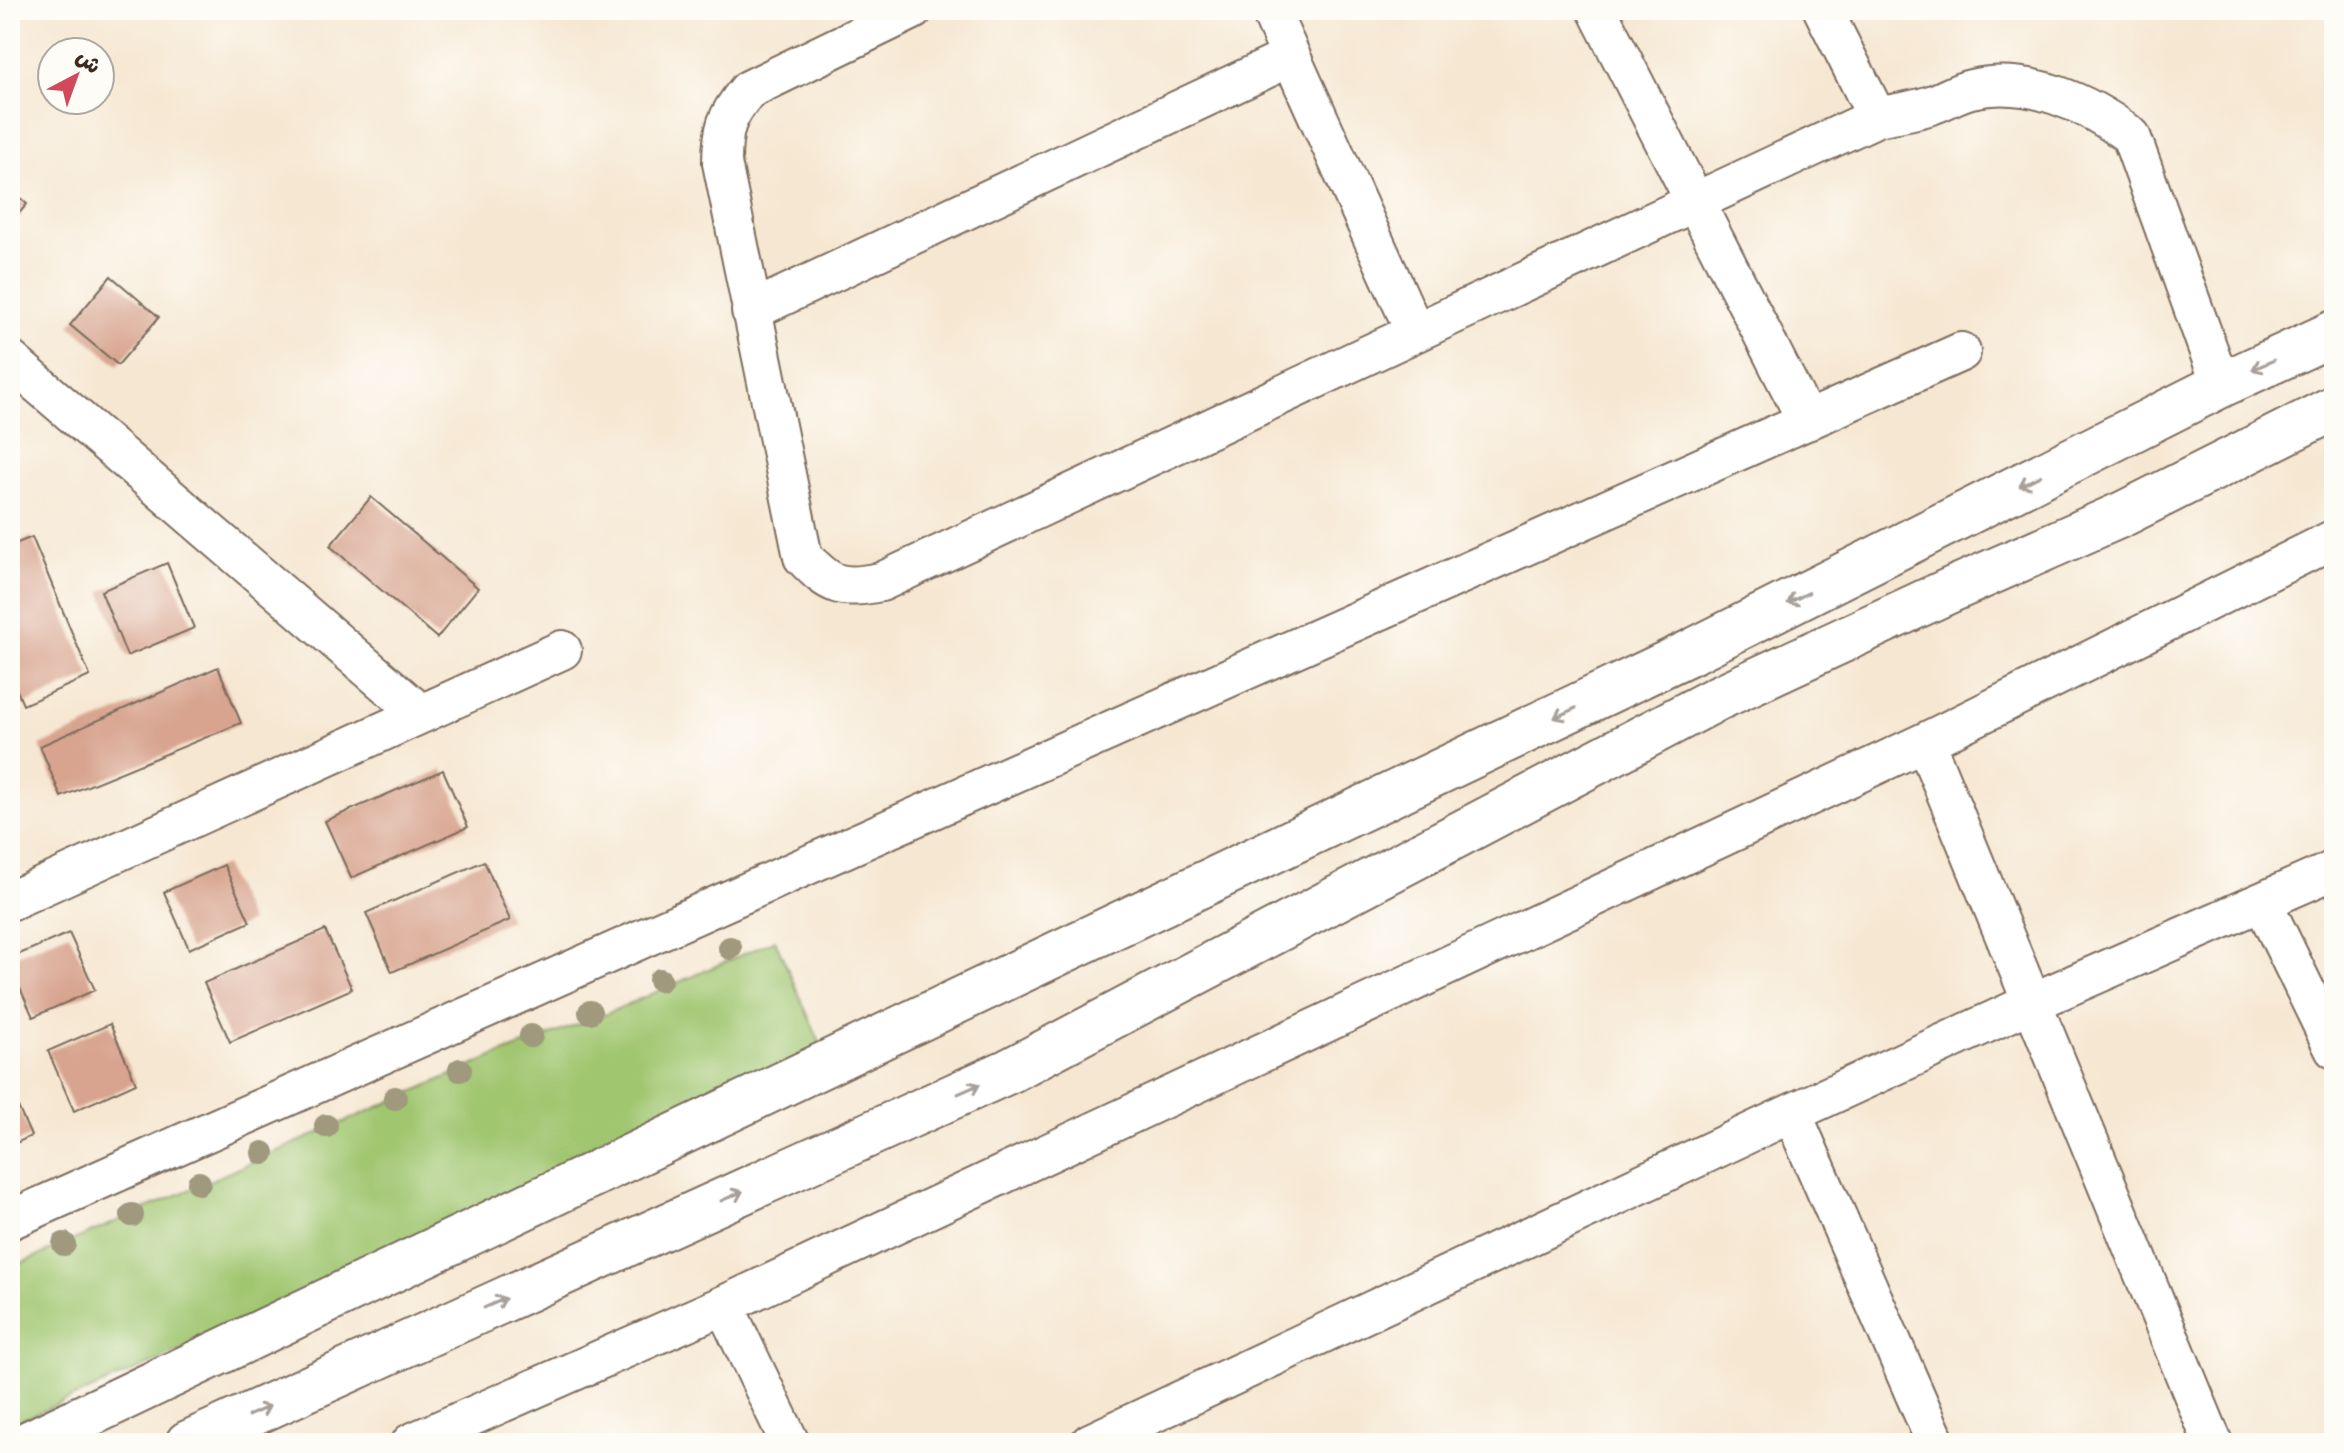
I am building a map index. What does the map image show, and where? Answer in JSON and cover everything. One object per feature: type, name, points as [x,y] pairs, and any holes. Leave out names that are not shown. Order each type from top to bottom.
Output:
[{"type":"highway","points":[[29,1443],[1693,651],[2221,385],[2334,333]]},
{"type":"highway","points":[[188,1443],[1009,1071],[1718,698],[2123,514],[2334,408]]},
{"type":"street","points":[[913,10],[771,76],[748,90],[731,110],[722,136],[722,163],[803,557],[823,578],[852,588],[881,582],[1877,117],[1928,106],[1971,89],[2013,86],[2064,97],[2106,117],[2131,136],[2221,385]]},
{"type":"street","points":[[1270,10],[1415,332]]},
{"type":"street","points":[[1597,10],[1807,421]]},
{"type":"street","points":[[1823,10],[1877,117]]},
{"type":"street","points":[[751,311],[1291,57]]},
{"type":"street","points":[[10,1220],[1961,352]]},
{"type":"street","points":[[10,360],[421,714]]},
{"type":"street","points":[[411,1443],[724,1305],[1925,742],[2334,539]]},
{"type":"street","points":[[13,890],[562,650]]},
{"type":"street","points":[[1925,742],[2213,1443]]},
{"type":"street","points":[[1090,1443],[1792,1113],[2031,1003],[2334,870]]},
{"type":"street","points":[[2263,903],[2334,1049]]},
{"type":"street","points":[[1792,1113],[1936,1443]]},
{"type":"street","points":[[724,1305],[790,1443]]},
{"type":"green space","points":[[775,940],[824,1052],[482,1219],[10,1425],[10,1268],[495,1056],[606,1014]]},
{"type":"building","points":[[10,189],[27,204],[10,224]]},
{"type":"building","points":[[111,276],[159,317],[118,365],[70,325]]},
{"type":"building","points":[[371,497],[478,588],[437,638],[330,546]]},
{"type":"building","points":[[32,537],[90,676],[23,705],[10,674],[10,546]]},
{"type":"building","points":[[167,563],[194,628],[127,656],[101,591]]},
{"type":"building","points":[[218,667],[241,723],[61,797],[40,746]]},
{"type":"building","points":[[443,770],[468,827],[351,878],[325,821]]},
{"type":"building","points":[[484,861],[510,920],[392,972],[366,913]]},
{"type":"building","points":[[224,865],[250,922],[189,949],[164,892]]},
{"type":"building","points":[[325,930],[352,989],[230,1042],[204,983]]},
{"type":"building","points":[[69,933],[95,990],[33,1017],[10,966],[10,958]]},
{"type":"building","points":[[110,1024],[136,1083],[74,1111],[48,1051]]},
{"type":"building","points":[[10,1089],[31,1136],[10,1146]]}]
